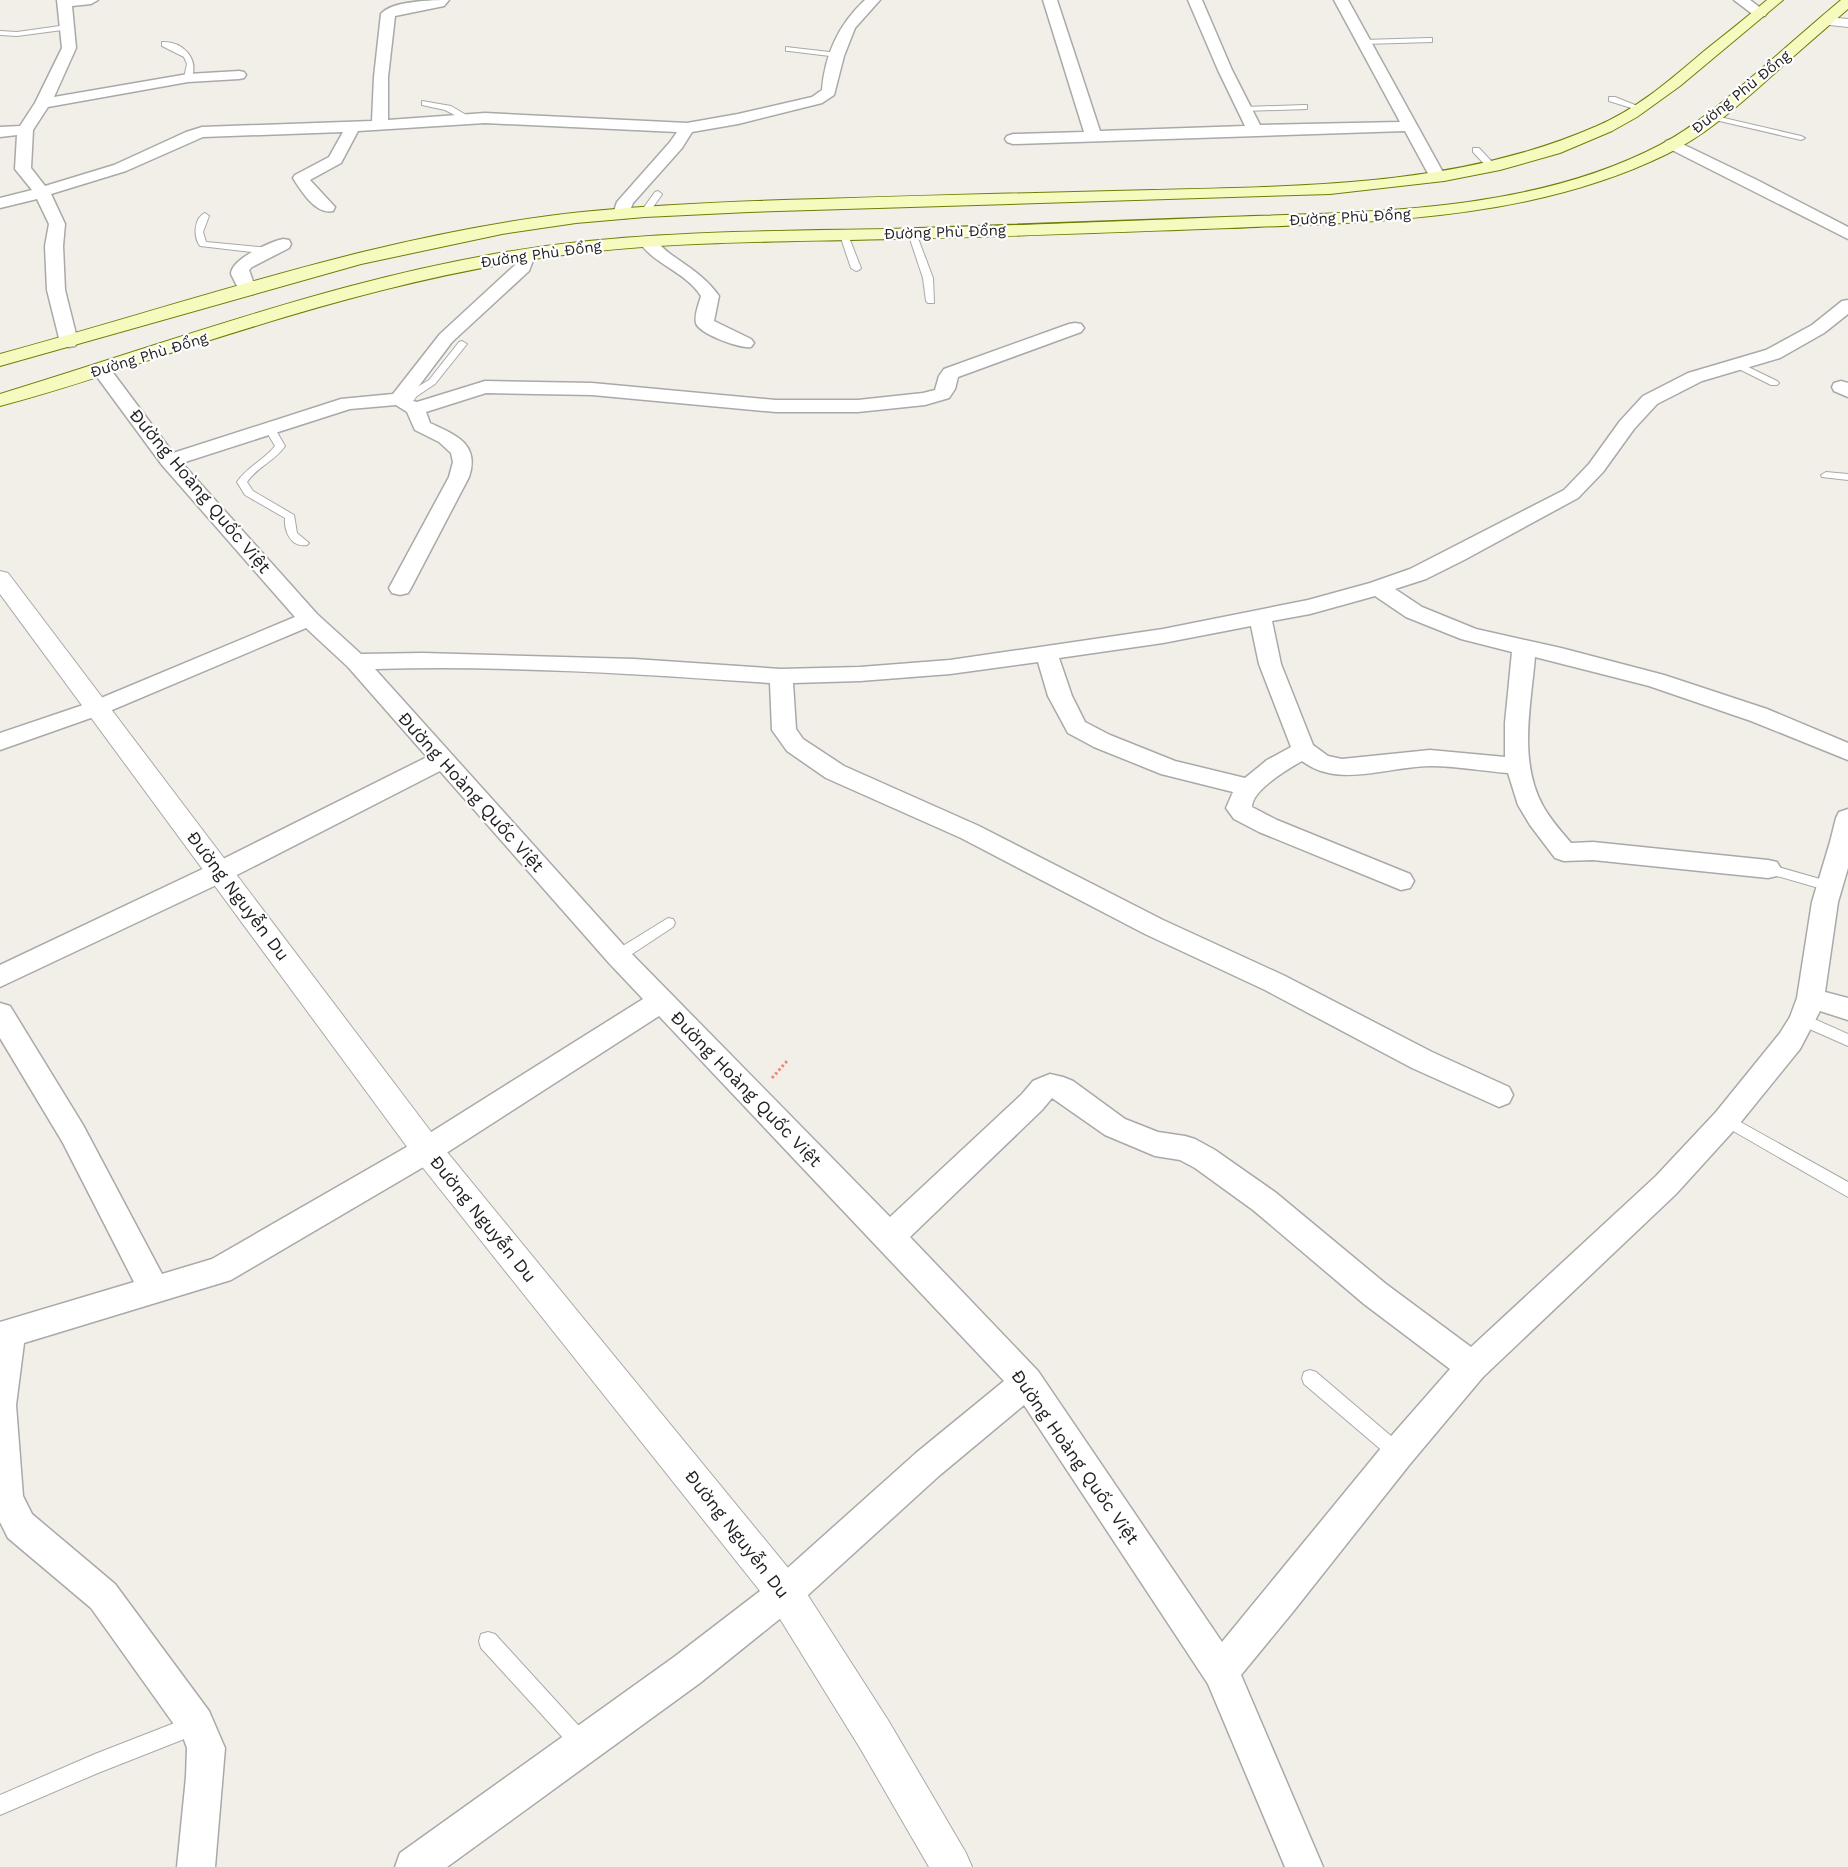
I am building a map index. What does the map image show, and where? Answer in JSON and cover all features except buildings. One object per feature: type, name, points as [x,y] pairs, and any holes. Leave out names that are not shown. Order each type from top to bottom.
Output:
[{"type":"main road","name":"Đường Phù Đổng","points":[[0,360],[382,253],[438,240],[525,225],[645,212],[772,206],[1331,189],[1437,176],[1491,166],[1562,146],[1601,130],[1641,109],[1776,0]]},
{"type":"main road","name":"Đường Phù Đổng","points":[[0,400],[398,280],[460,266],[580,247],[647,242],[1356,218],[1459,208],[1573,184],[1625,168],[1672,144],[1714,117],[1848,1]]},
{"type":"main road","points":[[1197,194],[1211,223]]},
{"type":"street","points":[[69,342],[56,290],[54,246],[57,224],[42,192],[23,169],[25,130],[42,103],[69,48],[64,2],[91,0]]},
{"type":"street","points":[[380,125],[381,77],[388,14],[397,10],[439,3],[442,0]]},
{"type":"street","points":[[0,203],[120,168],[191,134],[202,132],[353,128],[469,119],[687,128],[738,119],[817,100],[829,92],[829,81],[844,37],[852,21],[873,0]]},
{"type":"street","points":[[1050,0],[1093,135]]},
{"type":"street","points":[[1195,0],[1255,130]]},
{"type":"street","points":[[1341,0],[1437,176]]},
{"type":"street","points":[[1741,0],[1760,13]]},
{"type":"street","points":[[1826,21],[1848,23]]},
{"type":"street","points":[[42,103],[188,78],[239,75]]},
{"type":"street","points":[[1013,139],[1410,126]]},
{"type":"street","points":[[327,207],[300,178],[335,160],[353,128]]},
{"type":"street","points":[[621,214],[625,202],[676,145],[687,128]]},
{"type":"street","points":[[0,132],[25,130]]},
{"type":"street","points":[[1672,144],[1751,182],[1848,234]]},
{"type":"street","points":[[647,242],[666,259],[693,275],[704,286],[710,296],[705,314],[705,323],[715,330],[745,343]]},
{"type":"street","points":[[247,290],[240,274],[240,269],[246,263],[276,248]]},
{"type":"street","points":[[400,588],[459,477],[463,456],[456,446],[422,426],[402,394],[446,338],[523,267],[526,255]]},
{"type":"street","points":[[356,662],[423,660],[545,663],[781,676],[860,674],[950,667],[1163,636],[1310,607],[1378,588],[1418,574],[1457,556],[1571,494],[1596,468],[1627,425],[1650,400],[1695,377],[1773,354],[1818,329],[1848,305]]},
{"type":"street","points":[[169,461],[348,403],[408,404],[496,386],[522,389],[592,389],[776,406],[858,406],[925,399],[942,394],[946,389],[948,376],[951,373],[1075,328]]},
{"type":"street","name":"Đường Hoàng Quốc Việt","points":[[101,370],[169,461],[309,619],[356,662],[618,956],[890,1236],[1027,1382],[1221,1671],[1304,1867]]},
{"type":"street","name":"Đường Nguyễn Du","points":[[0,578],[427,1150],[785,1593],[874,1734],[952,1867]]},
{"type":"street","points":[[1378,588],[1414,612],[1460,630],[1524,648],[1561,655],[1656,680],[1759,715],[1848,752]]},
{"type":"street","points":[[1260,617],[1270,664],[1304,750],[1320,762],[1342,767],[1430,758],[1518,766]]},
{"type":"street","points":[[0,742],[97,708],[309,619]]},
{"type":"street","points":[[1524,648],[1515,731],[1518,766],[1527,798],[1543,826],[1564,852],[1593,852],[1768,868]]},
{"type":"street","points":[[1046,652],[1060,696],[1076,728],[1102,741],[1168,768],[1250,788]]},
{"type":"street","points":[[781,676],[784,730],[795,745],[836,772],[970,832],[1154,927],[1275,983],[1422,1060],[1499,1095]]},
{"type":"street","points":[[1304,750],[1284,759],[1250,788],[1238,804],[1238,808],[1243,813],[1268,826],[1401,881]]},
{"type":"street","points":[[0,977],[220,872],[442,760]]},
{"type":"street","points":[[1221,1671],[1398,1453],[1472,1367],[1666,1185],[1726,1120],[1773,1065],[1807,1009],[1829,886],[1844,842],[1848,818]]},
{"type":"street","points":[[196,1867],[206,1748],[196,1724],[103,1596],[20,1526],[6,1498],[0,1404],[5,1334],[220,1270],[427,1150],[661,1001]]},
{"type":"street","points":[[1807,1009],[1848,1009]]},
{"type":"street","points":[[0,1014],[73,1134],[154,1289]]},
{"type":"street","points":[[890,1236],[1032,1102],[1043,1089],[1050,1086],[1062,1089],[1115,1127],[1155,1144],[1184,1148],[1205,1159],[1264,1201],[1375,1294],[1472,1367]]},
{"type":"street","points":[[414,1867],[687,1670],[785,1593],[928,1464],[1027,1382]]},
{"type":"lane","points":[[0,33],[16,34],[67,27]]},
{"type":"lane","points":[[1364,42],[1429,40]]},
{"type":"lane","points":[[165,44],[180,50],[190,59],[192,67],[188,78]]},
{"type":"lane","points":[[789,49],[838,55]]},
{"type":"lane","points":[[1612,99],[1641,109]]},
{"type":"lane","points":[[425,104],[439,105],[460,112],[469,119]]},
{"type":"lane","points":[[1244,108],[1304,107]]},
{"type":"lane","points":[[1714,117],[1801,138]]},
{"type":"lane","points":[[1476,150],[1491,166]]},
{"type":"lane","points":[[645,212],[658,194]]},
{"type":"lane","points":[[205,216],[199,232],[200,240],[203,244],[276,248]]},
{"type":"lane","points":[[912,233],[928,278],[931,301]]},
{"type":"lane","points":[[844,235],[856,268]]},
{"type":"lane","points":[[408,404],[413,394],[432,382],[462,344]]},
{"type":"lane","points":[[1738,365],[1774,383]]},
{"type":"lane","points":[[270,429],[280,446],[277,452],[252,470],[242,482],[249,493],[290,517],[289,528],[294,538],[304,543]]},
{"type":"lane","points":[[1826,475],[1848,478]]},
{"type":"lane","points":[[1768,868],[1829,886]]},
{"type":"lane","points":[[618,956],[668,923]]},
{"type":"lane","points":[[1807,1009],[1848,1040]]},
{"type":"lane","points":[[1726,1120],[1848,1190]]},
{"type":"lane","points":[[1310,1378],[1398,1453]]},
{"type":"lane","points":[[488,1641],[583,1745]]},
{"type":"lane","points":[[0,1806],[95,1764],[196,1724]]}]
